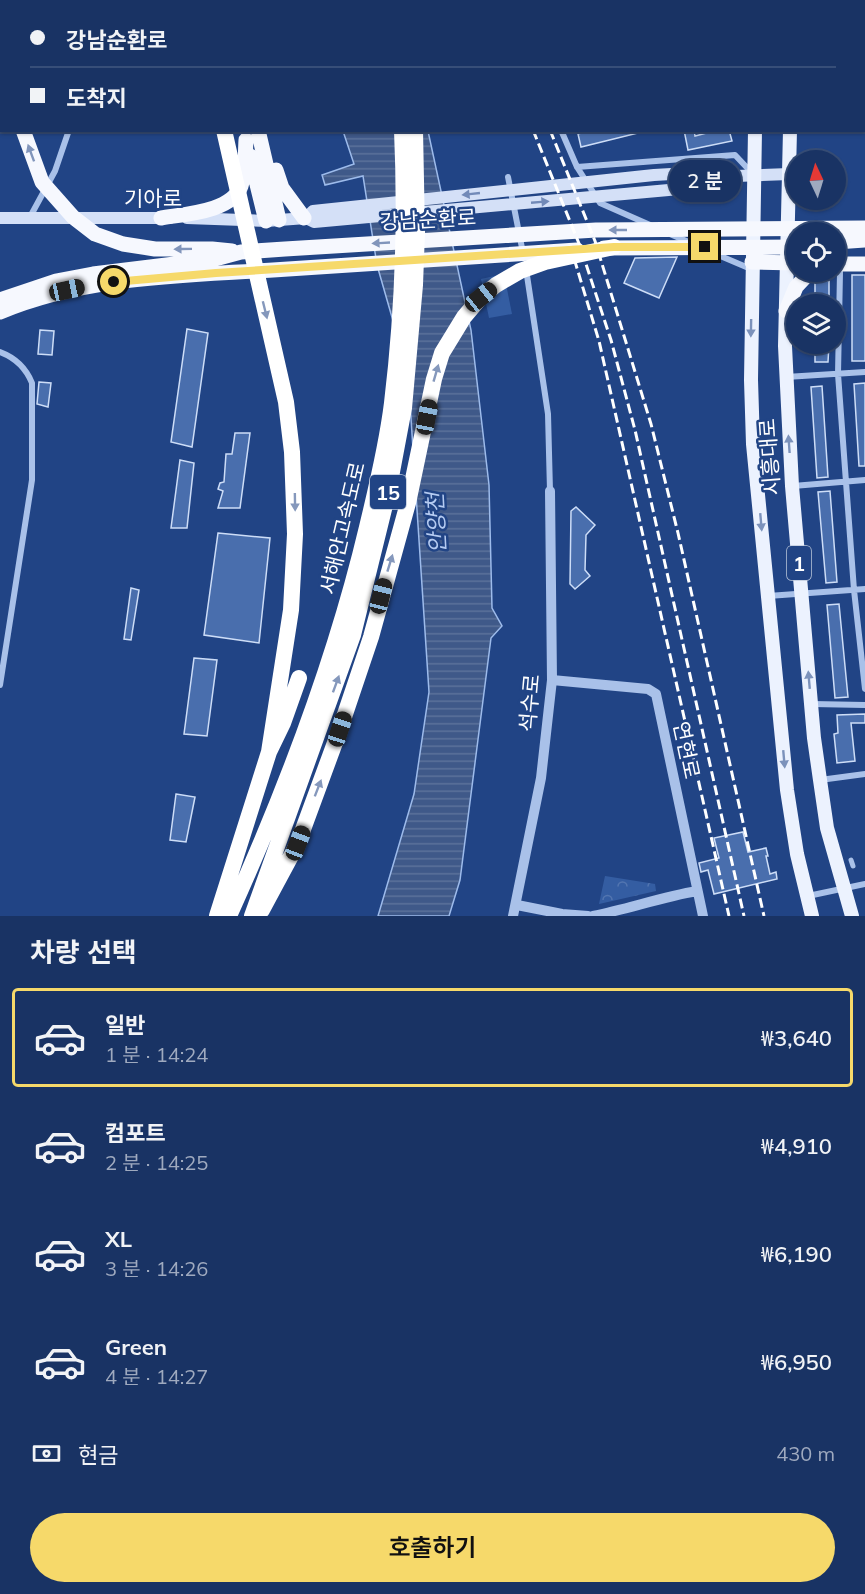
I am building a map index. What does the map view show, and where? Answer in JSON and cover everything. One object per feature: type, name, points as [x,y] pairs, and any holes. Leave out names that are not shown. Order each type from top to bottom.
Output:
[{"type":"highway","points":[[24,132],[42,182],[73,217],[95,234],[123,244],[155,249],[212,249],[241,252]]},
{"type":"highway","points":[[224,132],[286,402],[292,452],[295,506],[291,610],[269,752]]},
{"type":"highway","name":"서해안고속도로","points":[[252,916],[273,835],[340,630],[377,485],[392,405],[403,282],[402,132]]},
{"type":"highway","name":"서해안고속도로","points":[[229,916],[273,835],[353,635],[388,493],[404,408],[415,285],[417,232],[415,132]]},
{"type":"highway","points":[[252,135],[282,188],[309,217]]},
{"type":"highway","points":[[161,218],[226,204],[240,189],[252,135]]},
{"type":"highway","points":[[252,135],[272,221]]},
{"type":"highway","name":"강남순환로","points":[[0,300],[56,281],[93,273],[215,259],[241,252],[596,230],[865,228]]},
{"type":"highway","points":[[846,241],[865,240]]},
{"type":"highway","points":[[753,241],[786,243]]},
{"type":"highway","name":"강남순환로","points":[[0,312],[52,293],[124,281],[614,247],[786,243]]},
{"type":"highway","points":[[259,916],[298,843],[371,637],[408,503],[434,379],[442,353],[464,317],[481,297],[496,285],[520,271],[545,262],[614,247]]},
{"type":"highway","points":[[846,247],[865,247]]},
{"type":"highway","points":[[752,266],[786,263]]},
{"type":"highway","points":[[846,267],[865,264]]},
{"type":"highway","points":[[217,916],[269,752],[283,723],[299,678]]},
{"type":"main road","name":"시흥대로","points":[[755,132],[751,380],[753,444],[787,790],[797,854],[807,896]]},
{"type":"main road","name":"시흥대로","points":[[790,132],[790,150]]},
{"type":"main road","name":"기아로","points":[[0,218],[272,221],[654,175],[723,171],[736,176],[786,174]]},
{"type":"main road","name":"기아로","points":[[309,217],[656,192],[724,185],[736,176]]},
{"type":"main road","name":"시흥대로","points":[[786,311],[785,377],[792,486],[820,780]]},
{"type":"main road","name":"1","points":[[820,780],[827,828],[852,916]]},
{"type":"main road","name":"1","points":[[807,896],[812,916]]},
{"type":"street","points":[[30,218],[55,171],[68,132]]},
{"type":"street","points":[[562,132],[578,167],[600,203],[752,266]]},
{"type":"street","points":[[578,167],[735,155],[754,175]]},
{"type":"street","points":[[508,177],[520,233],[540,354],[548,414],[550,491]]},
{"type":"street","points":[[838,282],[838,374],[865,689]]},
{"type":"street","points":[[0,352],[21,364],[28,372],[32,383],[32,480],[0,685]]},
{"type":"street","points":[[785,377],[865,372]]},
{"type":"street","points":[[792,486],[865,480]]},
{"type":"street","name":"석수로","points":[[513,916],[541,778],[552,680],[550,491]]},
{"type":"street","points":[[768,597],[865,589]]},
{"type":"street","name":"연현로","points":[[552,680],[648,689],[656,694],[695,868],[697,891],[703,916]]},
{"type":"street","points":[[811,704],[865,705]]},
{"type":"street","points":[[820,780],[865,774]]},
{"type":"street","points":[[807,896],[865,884]]},
{"type":"street","points":[[593,916],[630,909],[668,896],[697,891]]},
{"type":"street","points":[[517,904],[562,914],[588,916]]},
{"type":"green space","points":[[504,274],[512,314],[489,318],[481,279]]},
{"type":"green space","points":[[605,876],[655,884],[656,891],[599,904]]},
{"type":"water","name":"안양천","points":[[343,132],[428,132],[471,330],[489,485],[492,608],[502,626],[491,638],[460,880],[449,916],[378,916],[414,794],[429,692],[408,373],[377,265],[363,176],[325,185],[322,175],[354,164]]},
{"type":"building","points":[[584,132],[638,133],[581,147],[578,134]]},
{"type":"building","points":[[684,132],[694,132],[695,136],[710,132],[730,132],[732,141],[688,150]]},
{"type":"building","points":[[677,257],[659,298],[624,283],[635,258]]},
{"type":"building","points":[[852,275],[865,275],[865,361],[852,361]]},
{"type":"building","points":[[829,282],[829,294],[815,294],[815,283]]},
{"type":"building","points":[[187,329],[208,333],[192,447],[171,442]]},
{"type":"building","points":[[40,330],[54,331],[52,355],[38,354]]},
{"type":"building","points":[[815,354],[828,354],[828,362],[815,362]]},
{"type":"building","points":[[39,382],[51,383],[48,407],[37,404]]},
{"type":"building","points":[[865,383],[865,466],[859,466],[854,384]]},
{"type":"building","points":[[822,386],[828,477],[817,478],[811,387]]},
{"type":"building","points":[[235,433],[250,433],[240,508],[218,508],[223,491],[218,489],[220,483],[224,482],[226,454],[232,454]]},
{"type":"building","points":[[180,460],[194,463],[187,528],[171,528]]},
{"type":"building","points":[[830,491],[837,582],[826,583],[818,492]]},
{"type":"building","points":[[576,507],[595,525],[586,535],[585,570],[590,576],[575,589],[570,584],[571,511]]},
{"type":"building","points":[[218,533],[270,538],[259,643],[204,635]]},
{"type":"building","points":[[131,588],[139,590],[131,640],[124,639]]},
{"type":"building","points":[[839,604],[848,697],[835,698],[827,605]]},
{"type":"building","points":[[194,658],[217,660],[207,736],[184,734]]},
{"type":"building","points":[[865,714],[865,723],[851,723],[855,761],[837,763],[834,734],[838,733],[837,715]]},
{"type":"building","points":[[176,794],[195,797],[186,842],[170,840]]},
{"type":"building","points":[[743,832],[748,852],[766,848],[770,874],[776,872],[777,879],[714,894],[708,870],[701,872],[699,863],[719,858],[714,838]]},
{"type":"railway","points":[[534,132],[580,246],[611,340],[635,430],[744,916]]},
{"type":"railway","points":[[551,132],[595,241],[651,424],[678,533],[764,916]]},
{"type":"railway","points":[[570,245],[599,341],[729,916]]},
{"type":"route","points":[[114,282],[216,273],[614,247],[705,247]]}]
